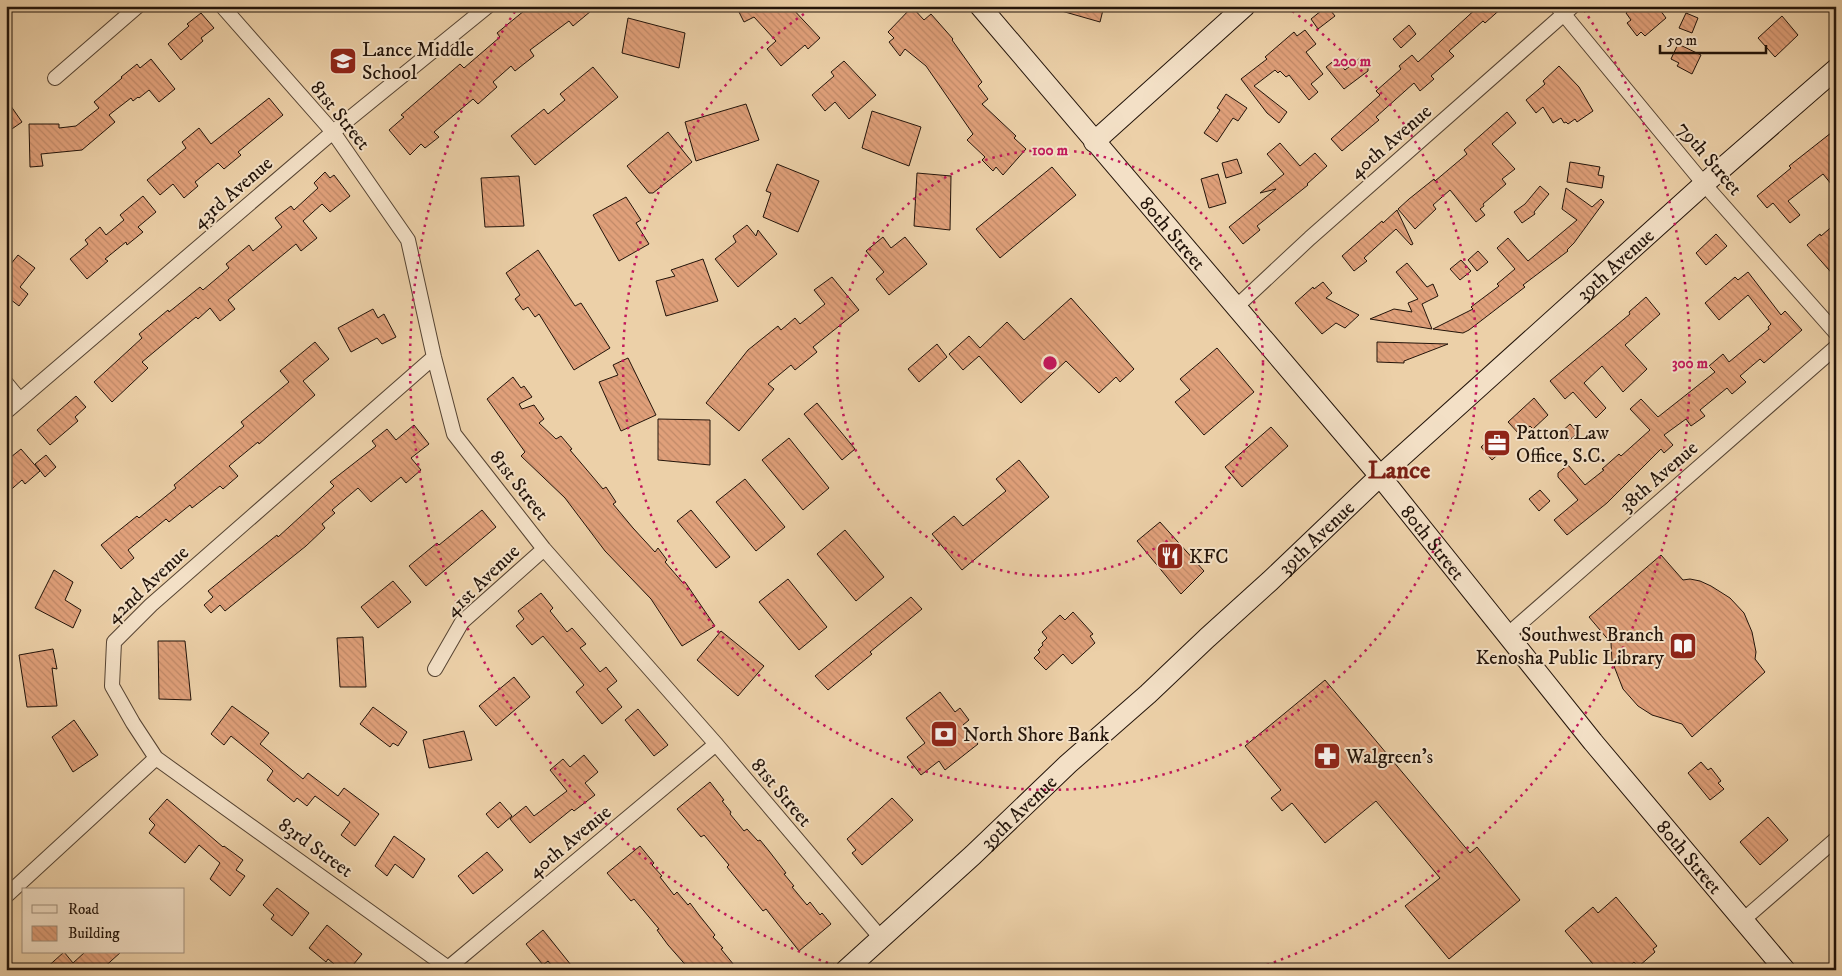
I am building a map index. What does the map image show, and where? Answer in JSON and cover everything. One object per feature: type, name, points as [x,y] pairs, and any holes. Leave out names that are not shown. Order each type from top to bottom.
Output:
[{"type":"street","points":[[55,78],[138,6]]},
{"type":"street","name":"81st Street","points":[[222,6],[333,132],[408,240],[434,357],[454,434],[544,548],[716,744],[880,937]]},
{"type":"street","name":"43rd Avenue","points":[[6,412],[333,132],[488,6]]},
{"type":"street","name":"80th Street","points":[[980,6],[1235,308],[1380,476],[1506,636],[1785,970]]},
{"type":"street","points":[[1094,142],[1245,6]]},
{"type":"street","name":"79th Street","points":[[1565,9],[1704,184],[1836,333]]},
{"type":"street","name":"40th Avenue","points":[[1235,308],[1310,238],[1565,9]]},
{"type":"street","name":"39th Avenue","points":[[846,970],[880,937],[978,850],[1068,764],[1148,694],[1270,582],[1380,476],[1704,184],[1836,69]]},
{"type":"street","name":"38th Avenue","points":[[1506,636],[1836,346]]},
{"type":"street","name":"42nd Avenue","points":[[156,758],[112,686],[114,642],[151,605],[434,357]]},
{"type":"street","points":[[6,384],[20,400]]},
{"type":"street","name":"41st Avenue","points":[[435,669],[462,622],[544,548]]},
{"type":"street","name":"40th Avenue","points":[[450,969],[716,744]]},
{"type":"street","points":[[6,896],[156,758]]},
{"type":"street","name":"83rd Street","points":[[156,758],[450,969]]},
{"type":"street","points":[[1743,920],[1836,839]]},
{"type":"building","points":[[530,6],[597,6],[573,26],[569,21],[530,50],[534,56],[515,71],[511,66],[493,82],[497,87],[478,104],[473,99],[434,132],[439,137],[425,148],[421,144],[410,155],[389,130],[404,117],[401,115],[460,64],[464,68],[500,37],[497,33]]},
{"type":"building","points":[[736,6],[790,6],[820,38],[808,49],[805,45],[781,66],[767,49],[776,41],[754,17],[744,22]]},
{"type":"building","points":[[1058,6],[1104,6],[1100,22],[1058,10]]},
{"type":"building","points":[[1327,6],[1335,16],[1318,29],[1311,19]]},
{"type":"building","points":[[1479,6],[1504,6],[1485,23],[1483,21],[1449,51],[1454,56],[1431,76],[1434,79],[1420,91],[1414,83],[1376,117],[1379,120],[1342,151],[1331,139],[1380,95],[1376,91],[1401,69],[1399,66],[1412,55],[1418,62]]},
{"type":"building","points":[[1634,6],[1657,6],[1666,18],[1645,36],[1641,32],[1637,36],[1627,23],[1631,20],[1626,13]]},
{"type":"building","points":[[912,7],[924,20],[931,14],[953,39],[982,82],[978,86],[988,99],[982,104],[1016,136],[1014,138],[1026,149],[1003,175],[996,167],[993,171],[982,160],[985,157],[967,140],[973,134],[926,66],[905,49],[900,56],[889,42],[894,38],[888,32]]},
{"type":"building","points":[[201,13],[214,28],[201,38],[203,41],[181,60],[168,44],[189,26],[187,24]]},
{"type":"building","points":[[1686,13],[1698,18],[1692,33],[1679,28]]},
{"type":"building","points":[[1782,16],[1798,35],[1775,57],[1758,38]]},
{"type":"building","points":[[628,18],[685,33],[679,68],[622,53]]},
{"type":"building","points":[[1409,25],[1416,34],[1401,48],[1393,39]]},
{"type":"building","points":[[1305,30],[1316,44],[1306,52],[1323,74],[1311,84],[1318,92],[1309,100],[1289,75],[1286,77],[1280,71],[1278,73],[1275,70],[1254,86],[1287,112],[1279,123],[1267,113],[1241,79],[1267,59],[1265,57],[1294,32],[1297,36]]},
{"type":"building","points":[[1678,44],[1701,55],[1692,74],[1677,66],[1679,63],[1671,59]]},
{"type":"building","points":[[1360,58],[1368,67],[1368,71],[1344,89],[1326,67],[1336,59],[1345,70]]},
{"type":"building","points":[[151,59],[175,89],[159,102],[149,90],[133,101],[131,98],[109,115],[115,122],[82,150],[41,154],[43,166],[30,167],[29,124],[59,124],[59,128],[76,126],[99,108],[94,102],[121,77],[137,64],[140,68]]},
{"type":"building","points":[[844,61],[876,95],[849,119],[835,102],[825,111],[812,95],[834,76],[831,72]]},
{"type":"building","points":[[1559,66],[1579,87],[1593,111],[1577,122],[1575,119],[1568,124],[1564,123],[1561,118],[1553,123],[1543,107],[1536,113],[1526,100],[1545,84],[1543,81]]},
{"type":"building","points":[[593,67],[618,97],[535,165],[511,136],[544,109],[548,114],[565,100],[560,94]]},
{"type":"building","points":[[1226,94],[1247,108],[1238,121],[1233,118],[1217,142],[1204,133],[1220,110],[1217,108]]},
{"type":"building","points":[[269,98],[283,115],[238,152],[241,155],[224,169],[218,163],[195,182],[198,186],[184,198],[173,184],[160,195],[147,180],[186,148],[182,142],[199,128],[211,144]]},
{"type":"building","points":[[6,99],[22,122],[6,133]]},
{"type":"building","points":[[746,104],[759,140],[696,161],[685,122]]},
{"type":"building","points":[[872,111],[921,127],[909,166],[862,148]]},
{"type":"building","points":[[1507,112],[1516,123],[1492,144],[1515,169],[1502,179],[1506,184],[1483,204],[1484,206],[1480,209],[1485,215],[1476,222],[1450,190],[1433,205],[1436,209],[1415,229],[1398,209],[1467,154],[1464,150]]},
{"type":"building","points":[[1836,129],[1836,190],[1823,174],[1788,201],[1800,215],[1790,223],[1773,203],[1767,208],[1757,196],[1791,168],[1789,166]]},
{"type":"building","points":[[668,132],[692,162],[653,193],[649,193],[627,166]]},
{"type":"building","points":[[1280,143],[1300,166],[1315,153],[1327,166],[1308,185],[1257,226],[1260,230],[1243,244],[1229,227],[1276,189],[1260,193],[1284,174],[1267,154]]},
{"type":"building","points":[[1237,159],[1242,173],[1226,178],[1222,163]]},
{"type":"building","points":[[1570,162],[1600,167],[1598,175],[1604,176],[1602,188],[1567,182]]},
{"type":"building","points":[[777,164],[819,181],[798,232],[763,217],[771,193],[766,191]]},
{"type":"building","points":[[1052,167],[1076,195],[1000,258],[976,229]]},
{"type":"building","points":[[325,172],[330,178],[334,175],[350,196],[330,212],[322,204],[303,221],[317,238],[301,251],[296,244],[228,300],[235,309],[220,321],[210,308],[198,319],[196,317],[142,362],[148,368],[112,402],[94,382],[142,338],[139,334],[168,310],[169,312],[200,287],[203,290],[229,268],[226,264],[249,245],[253,251],[282,227],[275,218],[291,206],[294,210],[318,188],[314,183]]},
{"type":"building","points":[[917,173],[951,176],[950,230],[914,226]]},
{"type":"building","points":[[1218,174],[1226,203],[1209,208],[1201,179]]},
{"type":"building","points":[[519,176],[524,226],[485,227],[481,178]]},
{"type":"building","points":[[1540,186],[1549,194],[1534,212],[1535,214],[1522,223],[1514,212],[1525,204]]},
{"type":"building","points":[[1566,188],[1592,207],[1601,199],[1604,202],[1568,251],[1469,330],[1463,333],[1433,329],[1473,309],[1471,307],[1499,286],[1497,284],[1515,269],[1497,248],[1508,238],[1528,261],[1577,220],[1562,209]]},
{"type":"building","points":[[143,196],[156,212],[138,227],[143,232],[127,245],[126,242],[105,259],[108,261],[87,279],[70,259],[88,244],[85,240],[100,227],[106,235],[124,220],[120,215]]},
{"type":"building","points":[[626,197],[641,220],[636,223],[649,244],[619,261],[593,215]]},
{"type":"building","points":[[1397,210],[1413,244],[1411,245],[1396,229],[1364,258],[1367,261],[1354,271],[1342,256]]},
{"type":"building","points":[[1836,223],[1836,278],[1807,245]]},
{"type":"building","points":[[747,225],[756,236],[758,230],[777,254],[738,287],[715,259],[736,242],[733,236]]},
{"type":"building","points":[[1716,234],[1727,246],[1706,265],[1696,253]]},
{"type":"building","points":[[883,237],[891,248],[905,237],[927,264],[889,295],[876,279],[884,272],[866,251]]},
{"type":"building","points":[[538,250],[575,306],[581,303],[610,348],[574,370],[539,314],[535,317],[528,307],[523,310],[515,299],[520,295],[506,273]]},
{"type":"building","points":[[1478,251],[1488,262],[1477,271],[1468,260]]},
{"type":"building","points":[[18,255],[35,268],[20,287],[28,294],[19,306],[6,296],[6,270]]},
{"type":"building","points":[[703,259],[718,301],[666,316],[656,281],[675,276],[671,270]]},
{"type":"building","points":[[1461,260],[1471,271],[1460,280],[1450,269]]},
{"type":"building","points":[[1407,263],[1427,287],[1433,284],[1438,296],[1422,304],[1432,329],[1370,319],[1394,309],[1412,312],[1408,303],[1418,299],[1396,272]]},
{"type":"building","points":[[1748,272],[1781,315],[1785,311],[1802,330],[1764,363],[1760,359],[1740,376],[1746,382],[1732,394],[1727,388],[1700,410],[1705,416],[1691,426],[1686,419],[1664,435],[1673,445],[1664,453],[1661,449],[1607,503],[1567,535],[1554,520],[1578,500],[1558,477],[1558,473],[1568,465],[1585,485],[1604,470],[1602,469],[1619,454],[1621,456],[1650,430],[1630,409],[1641,399],[1658,417],[1715,372],[1709,366],[1723,354],[1729,362],[1769,329],[1768,327],[1771,324],[1748,295],[1719,320],[1705,303],[1735,277],[1738,280]]},
{"type":"building","points":[[832,277],[859,310],[813,347],[817,352],[795,370],[791,365],[768,384],[774,389],[739,431],[706,403],[748,350],[778,326],[781,330],[795,318],[800,324],[825,304],[814,290]]},
{"type":"building","points":[[1323,282],[1332,293],[1326,298],[1359,315],[1345,328],[1336,323],[1322,334],[1295,303],[1313,287],[1314,289]]},
{"type":"building","points":[[1646,297],[1660,314],[1625,345],[1647,369],[1623,392],[1602,366],[1584,383],[1606,408],[1596,418],[1573,392],[1565,399],[1550,381],[1630,314],[1629,312]]},
{"type":"building","points":[[1071,298],[1134,369],[1120,382],[1116,377],[1099,393],[1066,361],[1021,403],[979,356],[963,370],[949,354],[969,336],[980,348],[1007,322],[1024,340]]},
{"type":"building","points":[[373,309],[378,318],[384,314],[396,337],[382,344],[377,338],[351,352],[338,328]]},
{"type":"building","points":[[315,342],[329,359],[303,381],[315,395],[259,444],[258,442],[229,466],[238,476],[223,489],[220,486],[192,508],[190,505],[169,522],[166,519],[128,550],[134,558],[121,569],[101,545],[176,488],[174,485],[244,426],[241,422],[289,382],[280,371]]},
{"type":"building","points":[[1377,342],[1448,344],[1404,361],[1404,363],[1377,362]]},
{"type":"building","points":[[937,344],[947,357],[919,382],[908,369]]},
{"type":"building","points":[[1217,348],[1254,392],[1204,435],[1175,402],[1190,390],[1180,379]]},
{"type":"building","points":[[628,358],[656,415],[621,431],[599,382],[618,375],[613,365]]},
{"type":"building","points":[[513,377],[521,388],[524,386],[532,397],[519,404],[522,409],[534,405],[544,419],[539,423],[556,439],[561,436],[572,449],[570,450],[603,489],[606,487],[616,502],[613,504],[655,552],[658,548],[667,560],[665,562],[683,583],[685,582],[715,626],[682,646],[651,599],[605,551],[565,498],[521,456],[525,452],[487,399]]},
{"type":"building","points":[[76,396],[86,407],[75,417],[78,421],[50,445],[37,430]]},
{"type":"building","points":[[1534,398],[1548,415],[1533,429],[1530,426],[1520,435],[1508,422]]},
{"type":"building","points":[[817,403],[855,449],[842,460],[804,414]]},
{"type":"building","points":[[658,419],[710,420],[710,465],[658,460]]},
{"type":"building","points":[[1570,424],[1578,433],[1568,441],[1561,432]]},
{"type":"building","points":[[414,425],[429,444],[411,458],[421,470],[406,483],[401,477],[371,502],[358,488],[332,510],[335,513],[322,524],[325,528],[306,546],[225,611],[220,605],[211,613],[204,605],[213,597],[208,591],[277,535],[278,537],[334,486],[330,482],[376,446],[372,441],[387,429],[396,440]]},
{"type":"building","points":[[1271,427],[1288,446],[1242,487],[1225,467]]},
{"type":"building","points":[[1494,435],[1505,448],[1492,460],[1481,447]]},
{"type":"building","points":[[789,438],[829,488],[803,510],[762,460]]},
{"type":"building","points":[[21,449],[40,471],[25,484],[22,480],[6,494],[6,461]]},
{"type":"building","points":[[46,455],[56,467],[45,477],[35,464]]},
{"type":"building","points":[[1019,460],[1049,497],[962,570],[932,534],[954,516],[963,526],[1006,491],[996,479]]},
{"type":"building","points":[[745,479],[785,527],[756,551],[716,502]]},
{"type":"building","points":[[1540,490],[1550,501],[1539,511],[1529,499]]},
{"type":"building","points":[[482,510],[496,527],[426,586],[409,566],[437,543],[439,545]]},
{"type":"building","points":[[691,510],[730,557],[716,568],[677,521]]},
{"type":"building","name":"KFC","points":[[1160,522],[1204,571],[1181,594],[1137,541]]},
{"type":"building","points":[[845,530],[884,577],[856,601],[817,554]]},
{"type":"building","name":"Southwest Branch Kenosha Public Library","points":[[1661,555],[1683,580],[1700,581],[1711,586],[1730,598],[1744,613],[1752,632],[1756,652],[1755,659],[1765,672],[1692,737],[1682,724],[1652,715],[1638,706],[1623,689],[1612,661],[1611,643],[1589,617]]},
{"type":"building","points":[[54,570],[73,582],[65,600],[81,610],[73,628],[35,608]]},
{"type":"building","points":[[788,579],[827,627],[799,650],[759,602]]},
{"type":"building","points":[[393,581],[411,602],[378,628],[361,607]]},
{"type":"building","points":[[541,593],[553,608],[550,611],[567,632],[572,628],[586,644],[580,648],[600,672],[606,667],[617,681],[607,689],[622,707],[602,724],[576,692],[584,685],[543,636],[532,645],[516,626],[524,619],[518,611]]},
{"type":"building","points":[[911,597],[922,609],[828,690],[815,676]]},
{"type":"building","points":[[1073,612],[1093,634],[1090,636],[1095,643],[1072,664],[1063,654],[1046,670],[1034,658],[1040,652],[1038,650],[1047,638],[1042,632],[1060,615],[1065,620]]},
{"type":"building","points":[[721,631],[764,666],[738,696],[697,660]]},
{"type":"building","points":[[363,637],[366,687],[340,687],[337,638]]},
{"type":"building","points":[[158,641],[185,641],[191,700],[159,699]]},
{"type":"building","points":[[53,649],[57,669],[52,668],[57,706],[27,707],[19,655]]},
{"type":"building","points":[[514,677],[530,697],[496,726],[479,706]]},
{"type":"building","points":[[1325,680],[1470,853],[1477,847],[1520,900],[1449,959],[1405,906],[1440,878],[1376,801],[1325,843],[1292,803],[1282,811],[1271,798],[1281,790],[1245,746]]},
{"type":"building","name":"North Shore Bank","points":[[940,692],[955,712],[960,708],[969,720],[963,725],[978,744],[945,770],[939,761],[921,775],[907,757],[925,743],[906,718]]},
{"type":"building","points":[[232,706],[269,733],[260,744],[303,779],[308,773],[338,796],[344,788],[379,814],[355,846],[341,835],[350,822],[315,796],[307,806],[297,798],[294,802],[267,780],[273,771],[268,766],[231,736],[224,745],[211,734]]},
{"type":"building","points":[[373,707],[407,732],[398,746],[393,743],[390,747],[360,724]]},
{"type":"building","points":[[638,709],[668,745],[654,756],[625,720]]},
{"type":"building","points":[[74,720],[98,755],[73,772],[52,737]]},
{"type":"building","points":[[464,731],[472,760],[429,768],[423,740]]},
{"type":"building","points":[[584,755],[598,772],[585,783],[595,795],[574,811],[572,809],[530,843],[510,819],[526,806],[534,816],[567,791],[550,770],[563,759],[570,767]]},
{"type":"building","points":[[1701,762],[1708,770],[1711,768],[1721,781],[1718,783],[1724,789],[1710,800],[1688,773]]},
{"type":"building","points":[[710,782],[724,800],[722,801],[731,812],[730,814],[744,831],[747,829],[758,841],[760,840],[786,873],[784,874],[794,886],[792,887],[807,905],[810,902],[820,915],[822,913],[831,924],[799,951],[766,909],[763,911],[740,883],[727,867],[729,865],[704,835],[701,837],[677,809]]},
{"type":"building","points":[[892,798],[913,820],[862,865],[852,853],[856,850],[847,839]]},
{"type":"building","points":[[167,799],[223,847],[243,860],[236,870],[245,876],[230,896],[210,879],[220,863],[199,845],[185,863],[149,833],[155,825],[149,819]]},
{"type":"building","points":[[500,802],[512,816],[498,828],[486,814]]},
{"type":"building","points":[[1768,817],[1788,840],[1760,865],[1740,842]]},
{"type":"building","points":[[394,836],[425,859],[413,878],[395,864],[387,876],[375,866]]},
{"type":"building","points":[[640,846],[654,863],[652,865],[662,876],[660,877],[674,895],[677,892],[688,905],[690,903],[715,935],[713,937],[738,970],[690,970],[668,945],[657,930],[659,929],[634,899],[631,901],[607,873]]},
{"type":"building","points":[[487,852],[503,870],[473,894],[458,876]]},
{"type":"building","points":[[277,888],[309,913],[292,936],[271,919],[274,915],[263,905]]},
{"type":"building","points":[[1616,897],[1657,946],[1653,949],[1655,952],[1638,967],[1634,962],[1625,970],[1598,970],[1565,931],[1593,907],[1598,913]]},
{"type":"building","points":[[327,925],[362,954],[349,970],[341,970],[328,959],[326,962],[309,948]]},
{"type":"building","points":[[543,930],[575,970],[555,970],[548,961],[543,965],[526,944]]},
{"type":"building","points":[[62,954],[66,954],[73,963],[83,954],[119,954],[101,970],[44,970]]},
{"type":"place","name":"Lance Middle School","points":[[343,61]]},
{"type":"place","name":"Patton Law Office, S.C.","points":[[1497,443]]},
{"type":"place","name":"KFC","points":[[1170,556]]},
{"type":"place","name":"Southwest Branch Kenosha Public Library","points":[[1683,646]]},
{"type":"place","name":"North Shore Bank","points":[[944,734]]},
{"type":"place","name":"Walgreen's","points":[[1327,756]]},
{"type":"district","name":"Lance","points":[[1399,469]]}]
